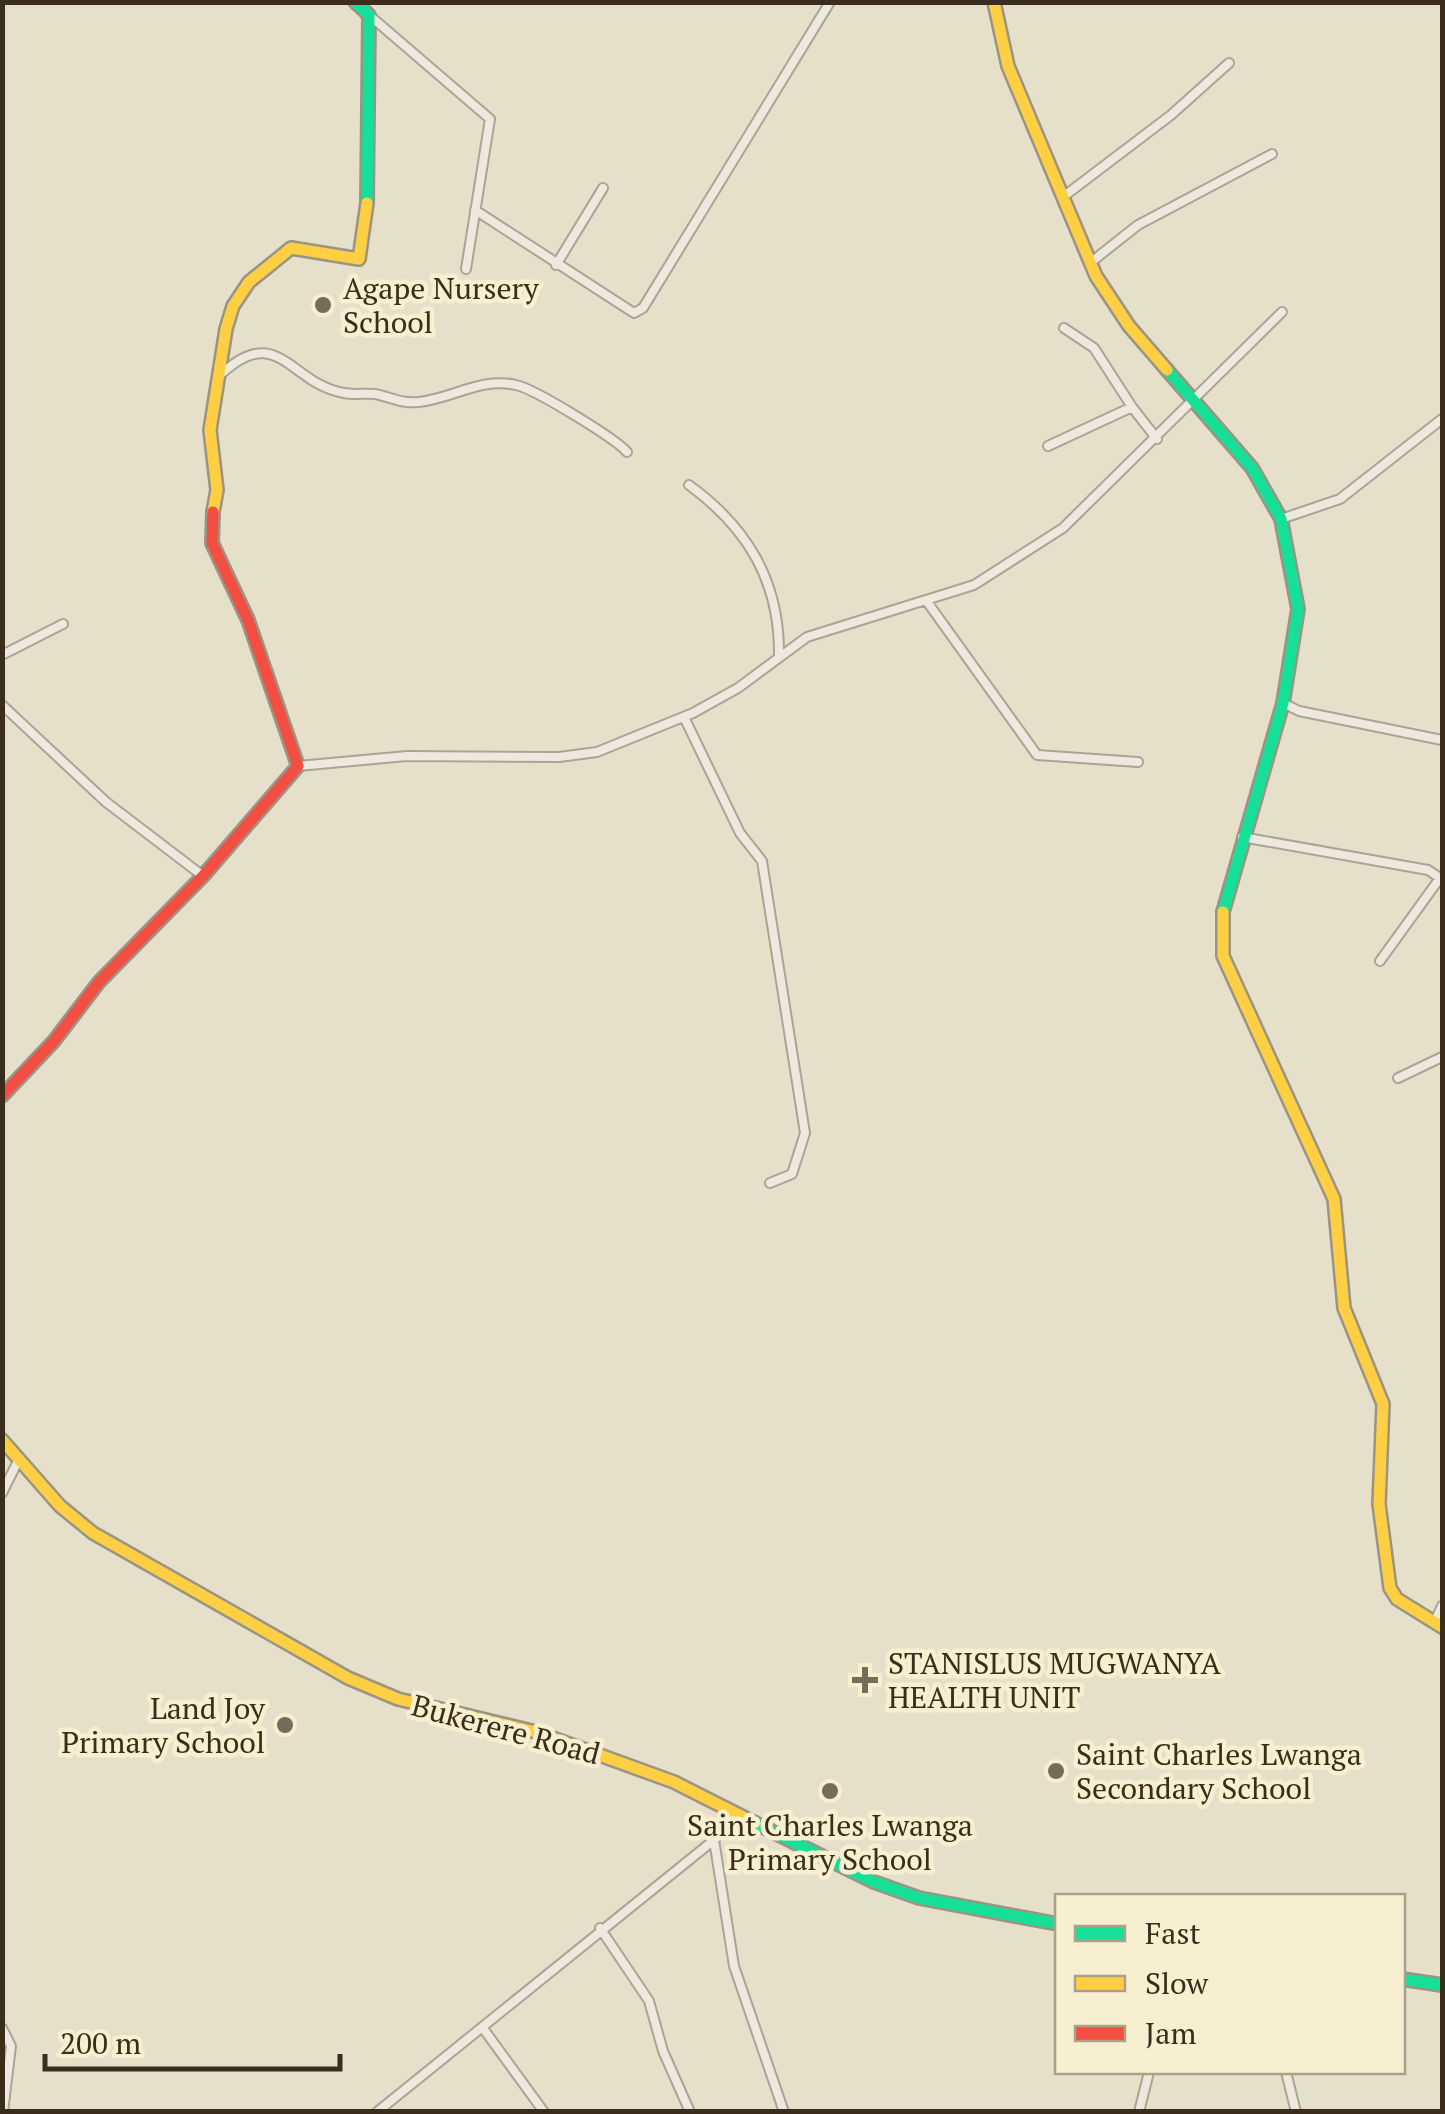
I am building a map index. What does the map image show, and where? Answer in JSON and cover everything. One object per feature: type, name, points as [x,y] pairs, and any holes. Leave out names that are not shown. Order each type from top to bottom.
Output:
[{"type":"street","points":[[355,2],[490,119],[466,269]]},
{"type":"street","points":[[475,210],[634,314],[642,308],[830,2]]},
{"type":"street","points":[[994,2],[1008,66],[1090,263],[1129,326],[1252,468],[1281,519],[1295,574],[1298,609],[1283,703],[1223,898],[1223,956],[1334,1198],[1344,1308],[1383,1404],[1378,1472],[1384,1568],[1397,1599],[1438,1625],[1442,1606]]},
{"type":"street","points":[[298,766],[248,620],[212,543],[216,490],[210,430],[233,306],[274,257],[290,248],[308,247],[359,260],[366,221],[369,14]]},
{"type":"street","points":[[1063,197],[1171,114],[1229,62]]},
{"type":"street","points":[[1090,263],[1138,225],[1272,154]]},
{"type":"street","points":[[556,264],[603,188]]},
{"type":"street","points":[[2,1096],[54,1041],[99,982],[182,893],[203,876],[298,766],[406,756],[578,757],[627,743],[684,717],[738,688],[807,637],[928,603],[999,572],[1063,528],[1282,312]]},
{"type":"street","points":[[1064,328],[1094,348],[1157,439]]},
{"type":"street","points":[[218,377],[244,356],[277,355],[286,358],[321,389],[376,394],[400,403],[423,402],[483,382],[512,384],[534,390],[619,443],[626,452]]},
{"type":"street","points":[[1048,446],[1132,406]]},
{"type":"street","points":[[1281,519],[1340,499],[1442,419]]},
{"type":"street","points":[[689,484],[734,522],[754,548],[776,606],[779,656]]},
{"type":"street","points":[[928,603],[1037,756],[1138,762]]},
{"type":"street","points":[[2,655],[63,624]]},
{"type":"street","points":[[1283,703],[1299,711],[1442,740]]},
{"type":"street","points":[[2,705],[106,802],[203,876]]},
{"type":"street","points":[[684,717],[740,833],[762,861],[805,1133],[792,1174],[770,1183]]},
{"type":"street","points":[[1242,837],[1428,870],[1440,878],[1380,961]]},
{"type":"street","points":[[1398,1078],[1442,1057]]},
{"type":"street","name":"Bukerere Road","points":[[2,1440],[60,1506],[93,1533],[348,1678],[398,1699],[576,1745],[674,1782],[874,1882],[919,1898],[1055,1923]]},
{"type":"street","points":[[2,1493],[19,1460]]},
{"type":"street","points":[[377,2112],[600,1928],[714,1840],[738,1812]]},
{"type":"street","points":[[714,1840],[734,1966],[784,2112]]},
{"type":"street","points":[[600,1928],[648,2001],[663,2051],[690,2112]]},
{"type":"street","points":[[1405,1979],[1442,1984]]},
{"type":"street","points":[[2,2028],[11,2046],[3,2112]]},
{"type":"street","points":[[484,2031],[544,2112]]},
{"type":"street","points":[[1139,2112],[1148,2074]]},
{"type":"street","points":[[1286,2074],[1296,2112]]},
{"type":"traffic: fast","points":[[355,2],[369,15],[367,203]]},
{"type":"traffic: fast","points":[[1167,370],[1252,468],[1281,519],[1298,609],[1283,703],[1223,912]]},
{"type":"traffic: fast","points":[[755,1823],[874,1882],[919,1898],[1055,1923]]},
{"type":"traffic: fast","points":[[1405,1979],[1442,1985]]},
{"type":"traffic: slow","points":[[994,2],[1008,66],[1096,276],[1129,326],[1167,370]]},
{"type":"traffic: slow","points":[[213,512],[217,490],[210,430],[233,306],[249,282],[291,248],[359,259],[367,203]]},
{"type":"traffic: slow","points":[[1223,912],[1223,956],[1334,1199],[1344,1308],[1383,1404],[1379,1504],[1390,1588],[1397,1599],[1442,1627]]},
{"type":"traffic: slow","points":[[2,1440],[60,1506],[93,1533],[348,1678],[398,1699],[536,1732],[674,1782],[755,1823]]},
{"type":"traffic: jam","points":[[2,1096],[54,1041],[99,982],[203,876],[298,766],[248,620],[212,543],[213,512]]},
{"type":"place","name":"Agape Nursery School","points":[[323,305]]},
{"type":"place","name":"STANISLUS MUGWANYA HEALTH UNIT","points":[[865,1680]]},
{"type":"place","name":"Land Joy Primary School","points":[[285,1725]]},
{"type":"place","name":"Saint Charles Lwanga Secondary School","points":[[1056,1771]]},
{"type":"place","name":"Saint Charles Lwanga Primary School","points":[[830,1791]]}]
